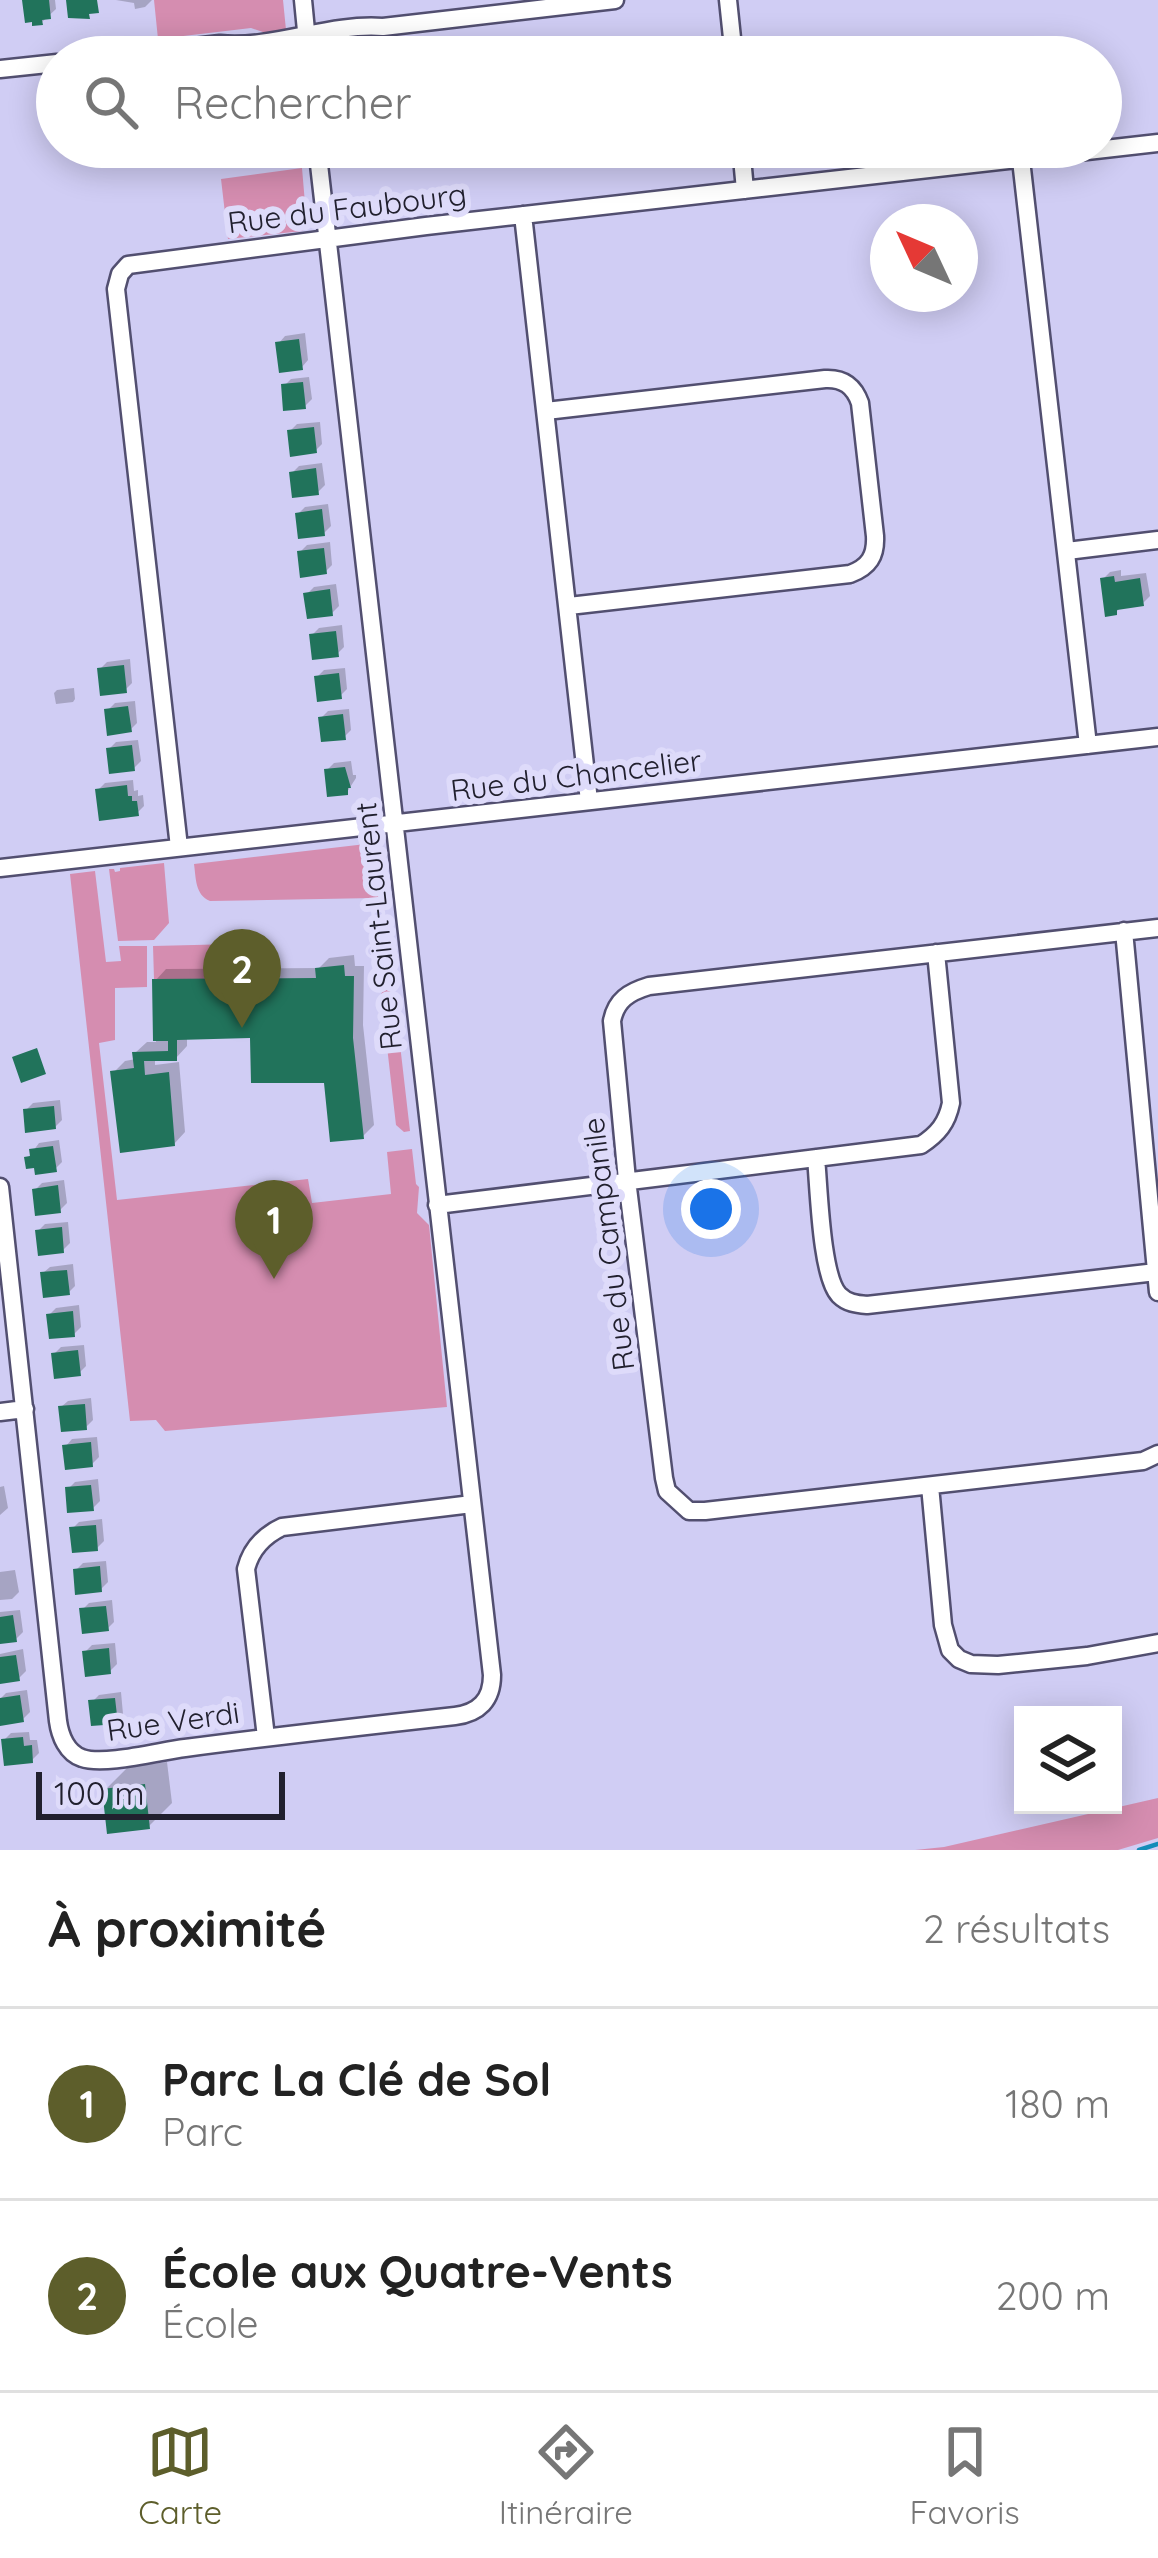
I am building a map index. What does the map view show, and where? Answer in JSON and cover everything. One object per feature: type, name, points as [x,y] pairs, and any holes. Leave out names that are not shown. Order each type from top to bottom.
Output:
[{"type":"street","points":[[302,0],[307,36],[326,29],[383,27],[615,0]]},
{"type":"street","points":[[728,0],[732,36]]},
{"type":"street","points":[[0,69],[36,65]]},
{"type":"street","name":"Rue du Faubourg","points":[[1122,147],[1158,143]]},
{"type":"street","name":"Rue Saint-Laurent","points":[[319,168],[492,1675],[488,1700]]},
{"type":"street","points":[[743,168],[746,190]]},
{"type":"street","name":"Rue du Faubourg","points":[[178,847],[116,289],[123,269],[134,263],[327,239],[948,168]]},
{"type":"street","points":[[1022,168],[1088,746]]},
{"type":"street","points":[[523,215],[589,801]]},
{"type":"street","points":[[546,411],[834,379],[850,386],[860,403],[876,542],[865,567],[850,574],[568,606]]},
{"type":"street","points":[[1067,551],[1158,540]]},
{"type":"street","name":"Rue du Chancelier","points":[[0,868],[1158,737]]},
{"type":"street","name":"Rue du Campanile","points":[[1158,928],[649,986],[632,991],[614,1009],[612,1022],[664,1478],[668,1491],[689,1511],[1143,1461],[1158,1454]]},
{"type":"street","points":[[1124,932],[1158,1292]]},
{"type":"street","points":[[436,1205],[921,1145],[940,1130],[951,1103],[936,953]]},
{"type":"street","points":[[816,1158],[830,1281],[844,1300],[854,1304],[1156,1272]]},
{"type":"street","name":"Rue Verdi","points":[[0,1187],[58,1721],[74,1754],[92,1760],[124,1758],[469,1714],[488,1700]]},
{"type":"street","points":[[0,1412],[26,1409]]},
{"type":"street","points":[[930,1486],[943,1625],[950,1650],[959,1659],[998,1665],[1158,1643]]},
{"type":"street","points":[[266,1737],[247,1570],[249,1556],[259,1543],[282,1526],[472,1504]]},
{"type":"shaded area","points":[[154,0],[283,0],[286,30],[266,33],[251,28],[158,36]]},
{"type":"shaded area","points":[[302,168],[307,227],[228,239],[221,179]]},
{"type":"shaded area","points":[[366,844],[377,853],[385,911],[375,912],[374,898],[210,901],[197,885],[194,864]]},
{"type":"shaded area","points":[[164,863],[169,923],[154,940],[118,941],[109,869],[115,872]]},
{"type":"shaded area","points":[[95,871],[106,962],[121,961],[119,946],[147,946],[147,987],[115,988],[115,1040],[99,1043],[117,1200],[308,1179],[312,1203],[391,1194],[387,1152],[412,1149],[419,1187],[417,1213],[429,1225],[447,1407],[165,1431],[156,1420],[130,1421],[70,874]]},
{"type":"shaded area","points":[[235,944],[236,979],[154,979],[153,946]]},
{"type":"shaded area","points":[[393,984],[410,1131],[404,1132],[396,1125],[381,994],[386,985]]},
{"type":"shaded area","points":[[1158,1798],[1158,1838],[1118,1850],[915,1850],[1088,1814],[1122,1814],[1122,1806]]},
{"type":"building","points":[[22,0],[49,0],[51,19],[42,20],[43,25],[25,23]]},
{"type":"building","points":[[66,0],[97,0],[99,13],[89,14],[90,19],[68,18]]},
{"type":"building","points":[[299,339],[303,370],[279,373],[275,342]]},
{"type":"building","points":[[303,382],[306,409],[283,411],[281,384]]},
{"type":"building","points":[[314,427],[317,453],[290,457],[287,430]]},
{"type":"building","points":[[316,468],[319,495],[292,498],[289,472]]},
{"type":"building","points":[[322,509],[325,536],[298,539],[295,513]]},
{"type":"building","points":[[324,548],[327,574],[300,578],[297,551]]},
{"type":"building","points":[[1114,576],[1115,582],[1140,578],[1144,606],[1105,617],[1100,578]]},
{"type":"building","points":[[330,589],[333,616],[307,619],[303,593]]},
{"type":"building","points":[[336,631],[339,657],[312,660],[309,634]]},
{"type":"building","points":[[124,665],[127,693],[100,696],[97,668]]},
{"type":"building","points":[[339,673],[342,699],[317,702],[314,676]]},
{"type":"building","points":[[128,706],[132,732],[107,736],[104,709]]},
{"type":"building","points":[[343,714],[346,740],[321,742],[318,717]]},
{"type":"building","points":[[132,745],[135,771],[109,774],[106,748]]},
{"type":"building","points":[[345,767],[351,788],[348,795],[327,797],[324,769]]},
{"type":"building","points":[[127,785],[139,816],[99,821],[95,789]]},
{"type":"building","points":[[344,965],[345,976],[354,976],[353,1038],[364,1139],[330,1142],[324,1083],[251,1083],[250,1038],[177,1040],[177,1061],[144,1061],[145,1075],[169,1072],[175,1146],[120,1153],[110,1071],[134,1068],[132,1052],[168,1051],[168,1041],[153,1041],[152,979],[316,978],[315,968]]},
{"type":"building","points":[[37,1048],[46,1074],[21,1083],[12,1057]]},
{"type":"building","points":[[54,1106],[56,1129],[25,1133],[23,1109]]},
{"type":"building","points":[[53,1146],[57,1172],[35,1175],[34,1168],[26,1169],[24,1157],[30,1156],[29,1149]]},
{"type":"building","points":[[58,1185],[61,1213],[35,1216],[32,1189]]},
{"type":"building","points":[[62,1227],[64,1253],[38,1256],[35,1230]]},
{"type":"building","points":[[67,1270],[70,1295],[43,1298],[40,1272]]},
{"type":"building","points":[[73,1311],[75,1337],[49,1339],[46,1314]]},
{"type":"building","points":[[78,1350],[81,1376],[54,1379],[51,1353]]},
{"type":"building","points":[[85,1404],[87,1430],[61,1432],[58,1406]]},
{"type":"building","points":[[91,1442],[93,1467],[65,1470],[62,1445]]},
{"type":"building","points":[[91,1485],[94,1511],[67,1513],[65,1487]]},
{"type":"building","points":[[96,1525],[98,1551],[72,1553],[69,1527]]},
{"type":"building","points":[[100,1566],[102,1592],[75,1595],[73,1569]]},
{"type":"building","points":[[106,1606],[109,1631],[82,1634],[79,1608]]},
{"type":"building","points":[[13,1615],[17,1642],[0,1644],[0,1617]]},
{"type":"building","points":[[109,1648],[111,1674],[85,1677],[82,1651]]},
{"type":"building","points":[[16,1655],[20,1681],[0,1684],[0,1657]]},
{"type":"building","points":[[20,1695],[24,1722],[0,1726],[0,1698]]},
{"type":"building","points":[[115,1698],[118,1724],[91,1726],[88,1700]]},
{"type":"building","points":[[23,1737],[24,1746],[32,1745],[33,1763],[4,1766],[1,1739]]},
{"type":"building","points":[[145,1784],[150,1829],[107,1834],[102,1789]]},
{"type":"waterway","points":[[1139,1850],[1158,1844]]},
{"type":"place","name":"École aux Quatre-Vents","points":[[242,1028]]},
{"type":"place","name":"Parc La Clé de Sol","points":[[274,1279]]}]
